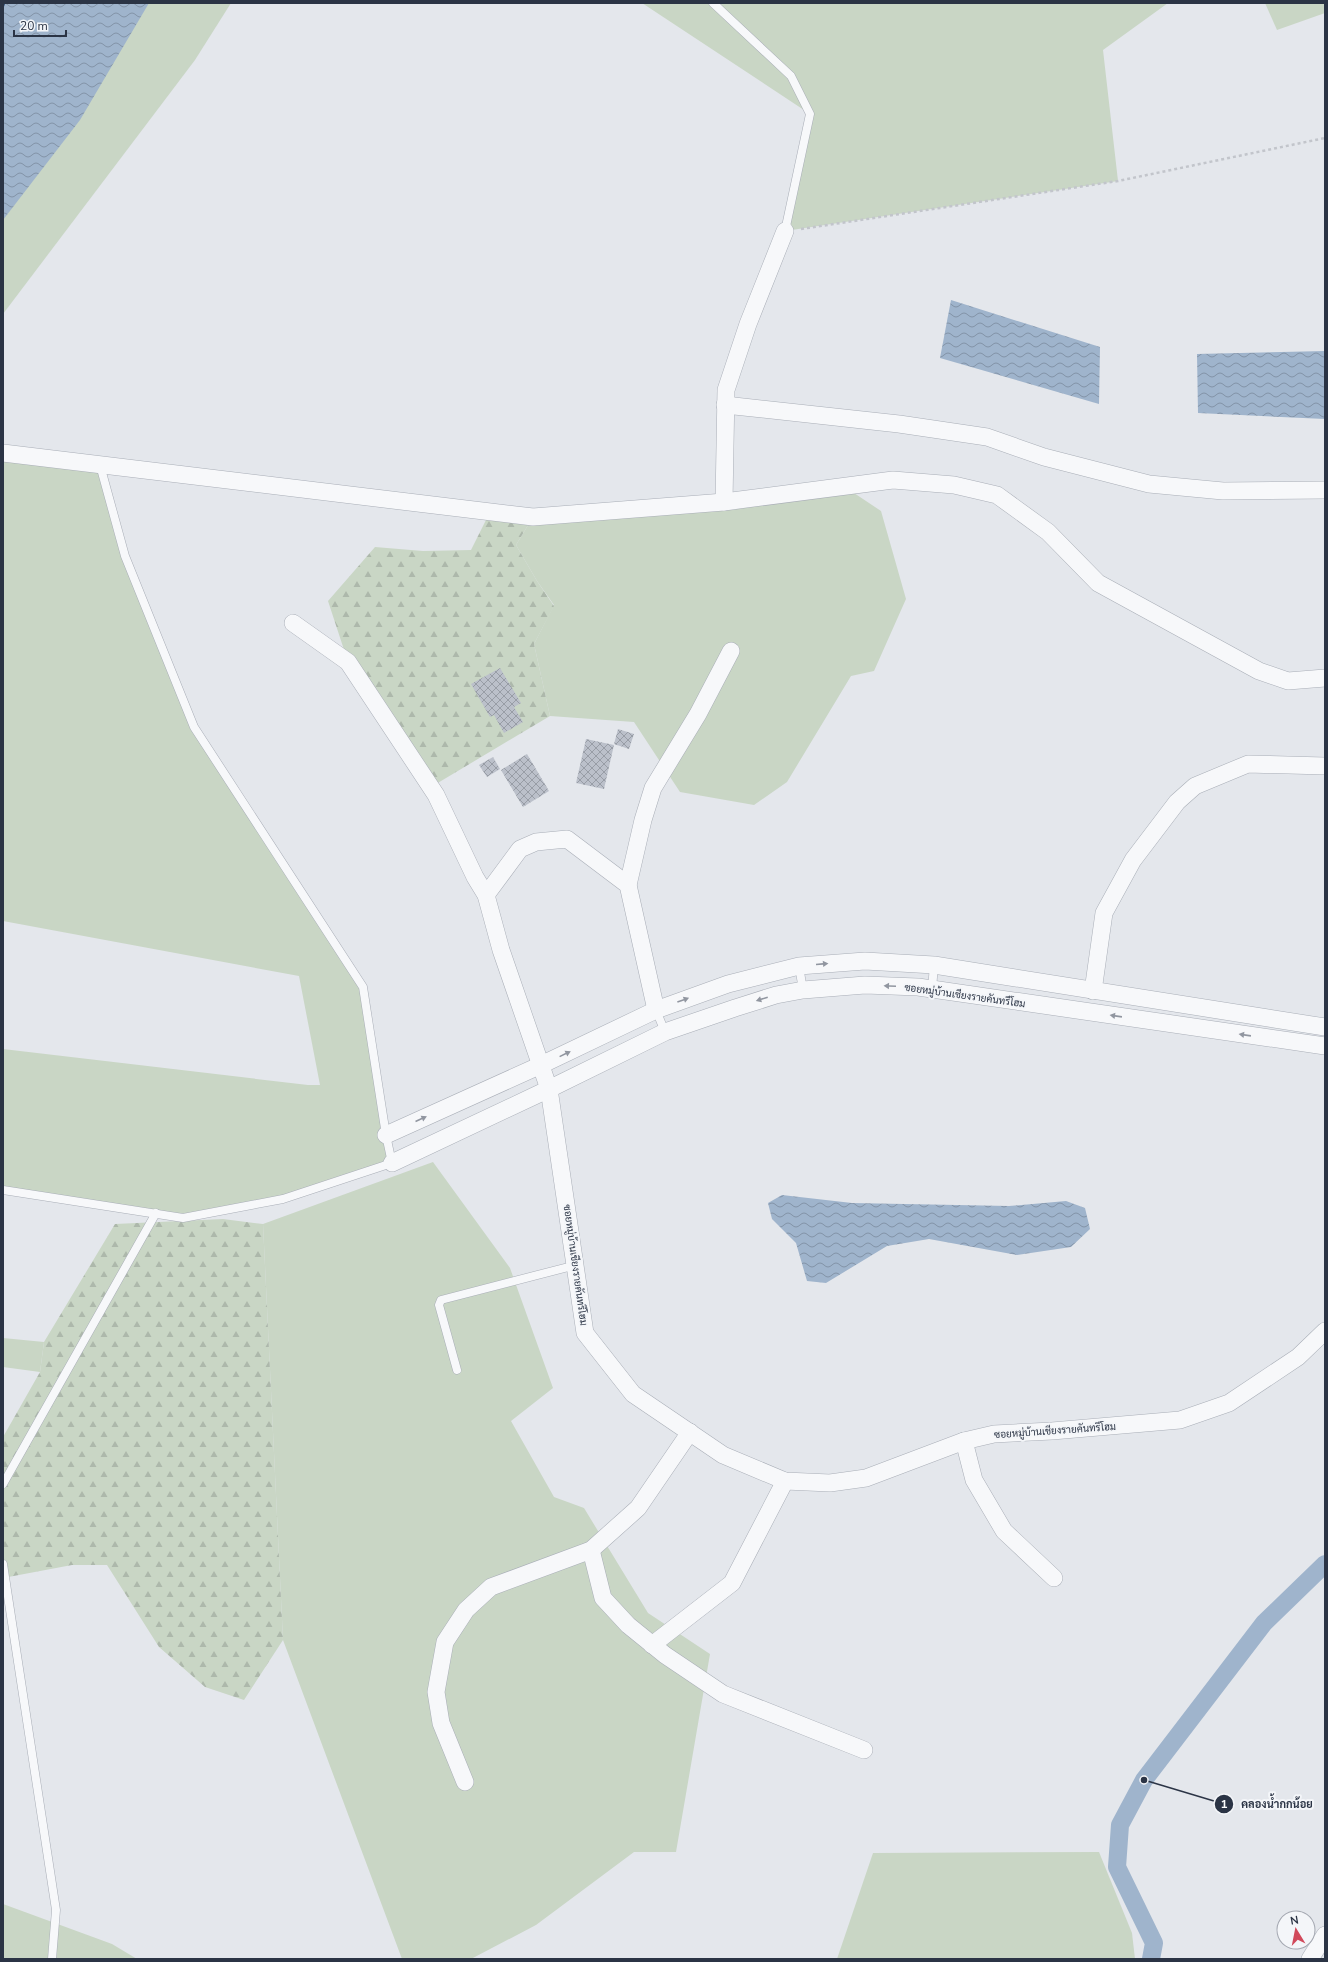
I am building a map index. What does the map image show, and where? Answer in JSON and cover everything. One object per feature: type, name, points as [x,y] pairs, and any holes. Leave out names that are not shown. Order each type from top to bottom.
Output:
[{"type":"street","points":[[724,502],[726,390],[748,324],[785,231]]},
{"type":"street","points":[[725,405],[899,424],[987,437],[1044,457],[1149,484],[1223,491],[1325,490]]},
{"type":"street","points":[[3,453],[533,517],[724,502],[893,480],[954,485],[997,495],[1048,532],[1098,583],[1259,671],[1288,681],[1325,678]]},
{"type":"street","name":"ซอยหมู่บ้านเชียงรายคันทรีโฮม","points":[[293,623],[348,662],[436,795],[475,877],[486,895],[501,950],[549,1089],[585,1333],[633,1394],[723,1456],[785,1481],[830,1483],[866,1478],[964,1441],[994,1434],[1052,1431],[1180,1420],[1229,1404],[1298,1357],[1325,1331]]},
{"type":"street","points":[[656,1010],[628,885],[643,820],[653,788],[698,714],[731,651]]},
{"type":"street","points":[[1093,991],[1104,913],[1133,860],[1177,802],[1195,786],[1248,764],[1325,766]]},
{"type":"street","points":[[486,895],[520,849],[536,842],[551,840],[567,839],[628,885]]},
{"type":"street","points":[[386,1136],[541,1065],[656,1010],[728,984],[799,966],[865,961],[934,965],[1093,991],[1272,1029],[1325,1027]]},
{"type":"street","name":"ซอยหมู่บ้านเชียงรายคันทรีโฮม","points":[[392,1163],[549,1089],[665,1032],[776,995],[803,990],[865,985],[918,986],[932,989],[1272,1029],[1325,1046]]},
{"type":"street","points":[[465,1782],[441,1723],[436,1692],[446,1642],[466,1610],[491,1587],[591,1550],[638,1508],[690,1432]]},
{"type":"street","points":[[964,1441],[974,1480],[1004,1531],[1054,1578]]},
{"type":"street","points":[[652,1645],[732,1583],[785,1481]]},
{"type":"street","points":[[591,1550],[603,1598],[628,1625],[652,1645],[723,1694],[864,1750]]},
{"type":"street","points":[[1310,1959],[1325,1935]]},
{"type":"lane","points":[[713,3],[792,76],[810,114],[785,231]]},
{"type":"lane","points":[[3,1190],[183,1218],[284,1199],[392,1163],[386,1136],[363,987],[194,727],[125,556],[100,465]]},
{"type":"lane","points":[[932,989],[934,965]]},
{"type":"lane","points":[[799,966],[803,990]]},
{"type":"lane","points":[[656,1010],[665,1032]]},
{"type":"lane","points":[[3,1484],[156,1214]]},
{"type":"lane","points":[[457,1370],[439,1305],[441,1300],[576,1265]]},
{"type":"lane","points":[[3,1564],[56,1910],[52,1959]]},
{"type":"path","points":[[785,231],[1118,180],[1325,138]]},
{"type":"green space","points":[[142,3],[231,3],[195,60],[3,314],[3,208]]},
{"type":"green space","points":[[642,3],[1168,3],[1103,50],[1118,181],[785,231],[810,114]]},
{"type":"green space","points":[[1265,3],[1325,3],[1325,13],[1277,30]]},
{"type":"green space","points":[[3,453],[100,465],[125,556],[194,727],[363,987],[392,1163],[283,1199],[183,1218],[3,1190],[3,1049],[308,1085],[320,1085],[299,976],[3,921]]},
{"type":"green space","points":[[845,487],[881,511],[906,599],[874,671],[851,676],[787,782],[754,805],[680,792],[634,722],[550,716],[534,644],[554,605],[537,581],[516,545],[533,517]]},
{"type":"green space","points":[[490,512],[533,517],[516,545],[537,581],[554,606],[534,644],[550,716],[431,787],[348,662],[328,601],[375,547],[423,551],[471,550]]},
{"type":"green space","points":[[433,1162],[510,1268],[553,1388],[511,1421],[554,1497],[584,1508],[648,1613],[710,1654],[676,1852],[634,1852],[536,1925],[471,1959],[402,1959],[283,1640],[263,1224]]},
{"type":"green space","points":[[223,1219],[263,1224],[283,1640],[244,1700],[205,1687],[159,1647],[107,1565],[72,1565],[3,1578],[3,1437],[40,1372],[44,1342],[115,1224]]},
{"type":"green space","points":[[3,1338],[44,1342],[40,1372],[3,1367]]},
{"type":"green space","points":[[1099,1852],[1132,1933],[1135,1959],[837,1959],[873,1853]]},
{"type":"green space","points":[[3,1904],[112,1944],[137,1959],[3,1959]]},
{"type":"water","points":[[3,3],[149,3],[80,120],[3,220]]},
{"type":"water","points":[[951,300],[1100,347],[1099,404],[940,358]]},
{"type":"water","points":[[1325,351],[1325,419],[1198,413],[1197,354]]},
{"type":"water","points":[[782,1195],[852,1203],[1009,1206],[1066,1201],[1085,1208],[1090,1229],[1071,1247],[1017,1255],[929,1239],[887,1246],[826,1283],[807,1281],[796,1243],[772,1219],[768,1203]]},
{"type":"building","points":[[500,668],[521,703],[514,707],[523,722],[504,733],[494,715],[490,717],[471,684]]},
{"type":"building","points":[[618,729],[634,734],[629,749],[614,744]]},
{"type":"building","points":[[586,739],[614,745],[604,789],[576,783]]},
{"type":"building","points":[[527,754],[549,791],[523,807],[501,770]]},
{"type":"building","points":[[493,757],[500,769],[487,777],[479,765]]},
{"type":"waterway","points":[[1151,1959],[1154,1943],[1117,1867],[1120,1825],[1144,1780],[1264,1623],[1325,1564]]},
{"type":"ferry route","points":[[3,8],[5,3]]},
{"type":"place","name":"คลองน้ำกกน้อย","points":[[1144,1780]]}]
